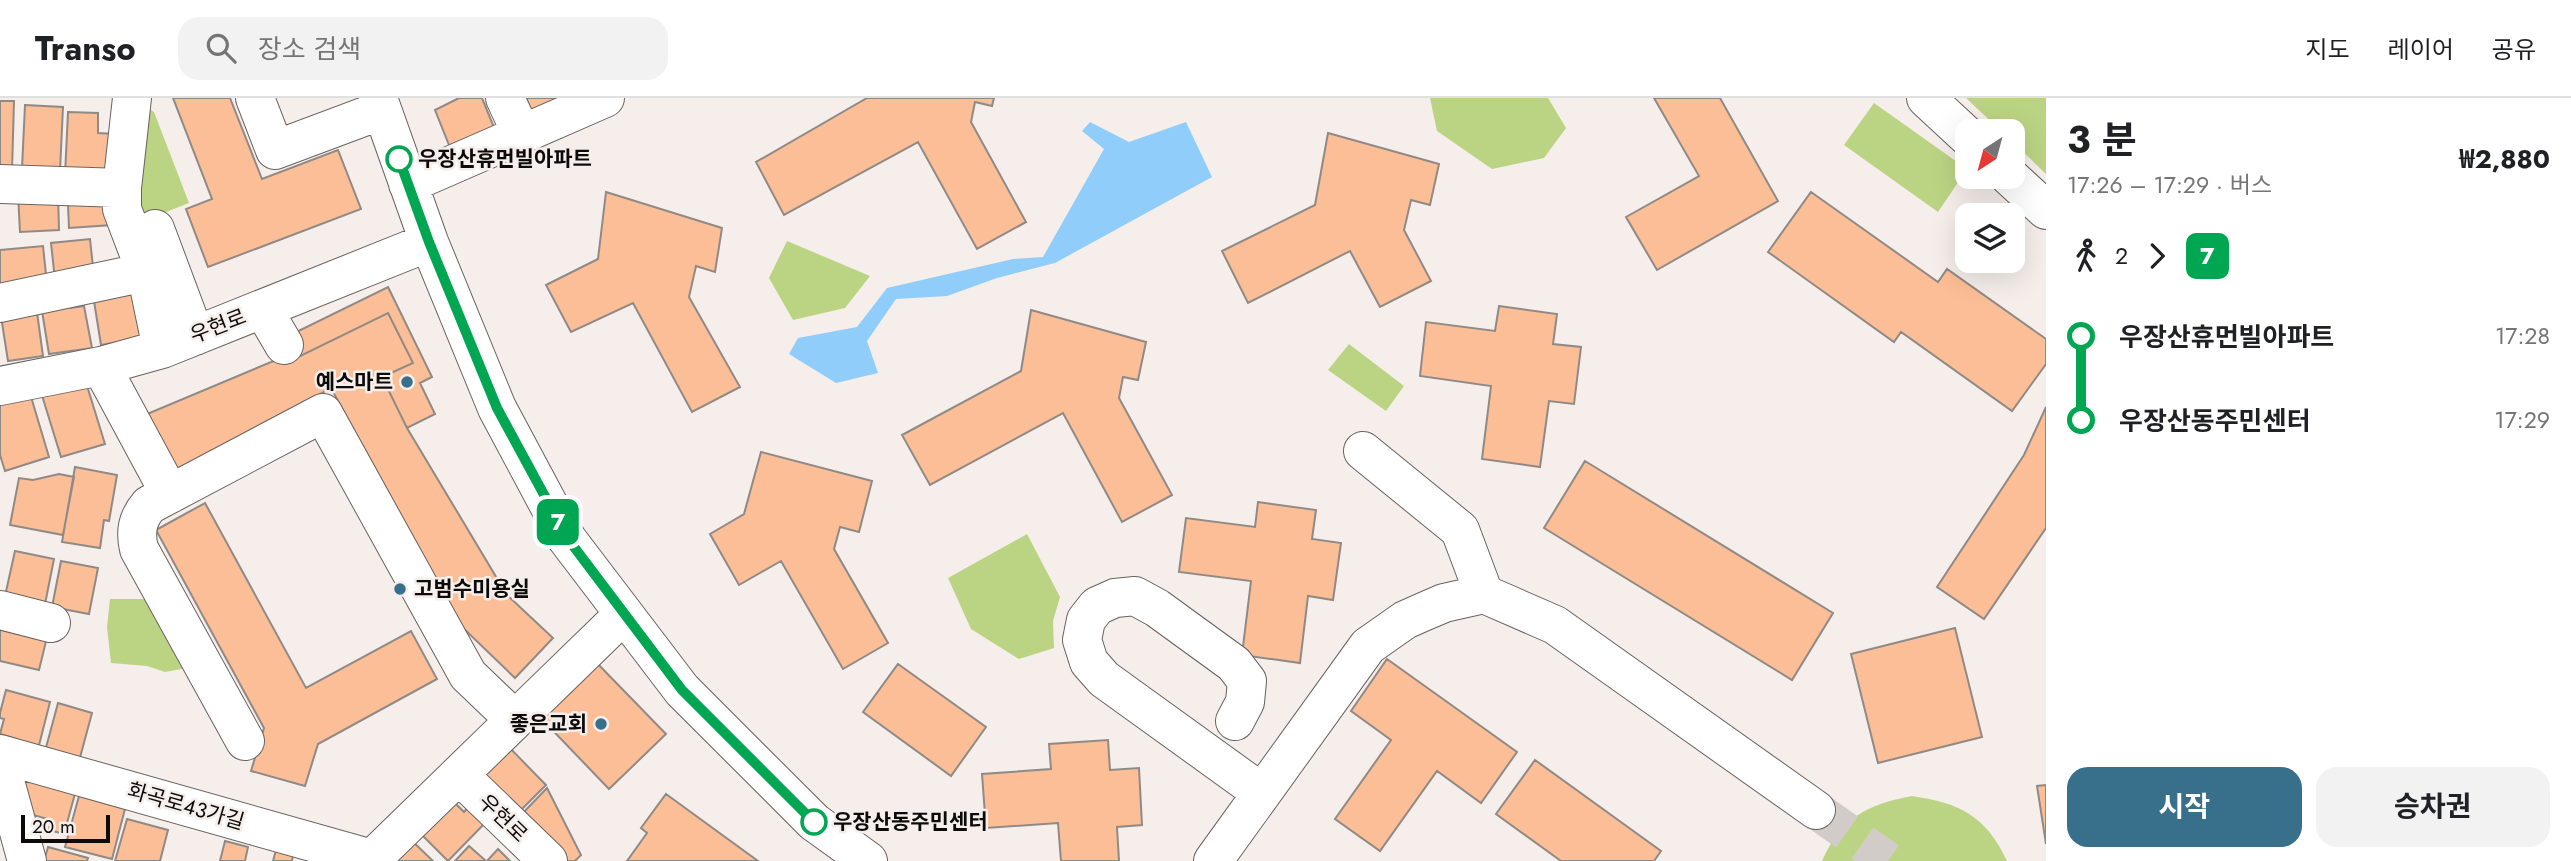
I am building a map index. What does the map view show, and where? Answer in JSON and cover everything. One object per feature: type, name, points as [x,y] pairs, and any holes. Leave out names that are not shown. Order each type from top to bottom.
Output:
[{"type":"street","points":[[132,98],[122,209],[146,272],[178,342]]},
{"type":"street","points":[[255,98],[275,150],[380,104],[429,242],[497,408],[568,539],[682,690],[814,822],[868,861]]},
{"type":"street","points":[[505,98],[522,135]]},
{"type":"street","points":[[408,184],[605,98]]},
{"type":"street","points":[[1926,98],[1955,125]]},
{"type":"street","points":[[0,184],[122,188]]},
{"type":"street","points":[[2023,189],[2046,210]]},
{"type":"street","points":[[153,225],[169,262],[178,342]]},
{"type":"street","name":"우현로","points":[[0,386],[101,366],[178,342],[429,242]]},
{"type":"street","points":[[0,303],[146,272]]},
{"type":"street","points":[[263,309],[284,345]]},
{"type":"street","points":[[101,366],[170,494]]},
{"type":"street","points":[[245,741],[139,549],[136,537],[141,515],[149,505],[323,413],[468,675],[515,720]]},
{"type":"street","points":[[1363,451],[1460,530],[1484,594]]},
{"type":"street","points":[[1213,861],[1367,646],[1423,612],[1444,603],[1484,594],[1555,625],[1816,810]]},
{"type":"street","points":[[1235,721],[1245,702],[1247,681],[1234,664],[1157,608],[1135,596],[1115,598],[1097,606],[1086,620],[1082,640],[1089,662],[1104,679],[1262,793]]},
{"type":"street","points":[[0,610],[51,623]]},
{"type":"street","points":[[371,860],[624,614]]},
{"type":"street","name":"화곡로43가길","points":[[0,754],[371,860]]},
{"type":"street","points":[[0,763],[27,861]]},
{"type":"street","name":"우현로","points":[[458,775],[548,861]]},
{"type":"green space","points":[[1430,98],[1548,98],[1566,128],[1544,158],[1492,169],[1437,131]]},
{"type":"green space","points":[[1966,98],[2046,98],[2046,174],[2025,154],[2025,119],[1988,119]]},
{"type":"green space","points":[[1874,103],[1955,160],[1955,187],[1938,212],[1844,145]]},
{"type":"green space","points":[[145,106],[154,112],[189,203],[138,223]]},
{"type":"green space","points":[[787,241],[870,276],[845,308],[793,320],[769,278]]},
{"type":"green space","points":[[1349,344],[1404,386],[1386,411],[1328,370]]},
{"type":"green space","points":[[1027,534],[1060,597],[1053,621],[1054,648],[1019,659],[971,629],[948,578]]},
{"type":"green space","points":[[110,599],[149,599],[187,668],[165,672],[147,666],[111,663],[107,627]]},
{"type":"green space","points":[[1912,796],[1944,803],[1970,814],[1990,833],[2007,861],[1822,861],[1838,834],[1857,815],[1881,804]]},
{"type":"water","points":[[1090,122],[1129,142],[1186,122],[1212,177],[1055,263],[997,278],[947,296],[896,299],[867,341],[878,373],[836,383],[789,354],[798,338],[857,327],[887,288],[1013,259],[1043,257],[1104,149],[1082,131]]},
{"type":"building","points":[[173,98],[230,98],[262,179],[338,150],[361,209],[208,267],[186,209],[212,199]]},
{"type":"building","points":[[459,98],[482,98],[495,130],[451,150],[435,110]]},
{"type":"building","points":[[526,98],[559,98],[531,110]]},
{"type":"building","points":[[867,98],[994,98],[992,106],[975,102],[971,122],[1026,222],[977,249],[918,142],[784,215],[756,162]]},
{"type":"building","points":[[1654,98],[1720,98],[1778,201],[1657,270],[1626,217],[1699,176]]},
{"type":"building","points":[[0,101],[14,101],[12,171],[0,170]]},
{"type":"building","points":[[25,105],[63,107],[60,171],[22,168]]},
{"type":"building","points":[[68,112],[98,113],[98,133],[115,134],[113,177],[65,175]]},
{"type":"building","points":[[1328,133],[1439,164],[1430,205],[1411,200],[1404,230],[1431,281],[1380,307],[1350,251],[1248,303],[1222,251],[1315,205]]},
{"type":"building","points":[[109,192],[112,225],[69,228],[68,205]]},
{"type":"building","points":[[606,192],[722,228],[715,272],[696,266],[689,297],[740,387],[692,412],[633,303],[571,332],[546,285],[598,259]]},
{"type":"building","points":[[1811,192],[1938,282],[1947,269],[2046,339],[2046,364],[2012,411],[1901,332],[1894,342],[1768,252]]},
{"type":"building","points":[[58,193],[59,230],[20,232],[18,194]]},
{"type":"building","points":[[90,239],[94,276],[55,280],[51,243]]},
{"type":"building","points":[[43,246],[47,284],[0,289],[0,250]]},
{"type":"building","points":[[388,287],[432,377],[420,383],[435,414],[407,428],[382,377],[413,363],[388,313],[286,363],[276,342]]},
{"type":"building","points":[[139,293],[147,337],[101,345],[94,301]]},
{"type":"building","points":[[68,300],[70,308],[84,306],[92,348],[49,354],[41,305]]},
{"type":"building","points":[[36,305],[43,356],[8,361],[0,310]]},
{"type":"building","points":[[1499,306],[1557,314],[1553,344],[1581,347],[1574,404],[1549,401],[1540,467],[1482,459],[1491,386],[1420,376],[1426,322],[1495,331]]},
{"type":"building","points":[[1031,310],[1146,342],[1138,380],[1123,377],[1119,398],[1172,495],[1122,522],[1063,413],[930,485],[902,435],[1021,371]]},
{"type":"building","points":[[388,313],[413,363],[382,377],[407,428],[507,595],[553,638],[515,678],[463,628],[331,388],[172,475],[140,417],[283,357],[286,363]]},
{"type":"building","points":[[84,376],[105,444],[61,457],[40,389]]},
{"type":"building","points":[[29,390],[49,457],[5,471],[0,455],[0,399]]},
{"type":"building","points":[[2046,407],[2046,528],[1984,619],[1937,587],[2024,455]]},
{"type":"building","points":[[761,452],[872,481],[859,532],[840,527],[834,549],[888,643],[843,669],[781,561],[739,585],[710,534],[744,514]]},
{"type":"building","points":[[1585,461],[1833,613],[1792,680],[1544,528]]},
{"type":"building","points":[[75,467],[117,475],[109,521],[104,520],[100,548],[62,542]]},
{"type":"building","points":[[59,474],[74,477],[63,535],[10,525],[19,478],[33,480]]},
{"type":"building","points":[[1258,502],[1316,510],[1312,539],[1341,543],[1333,600],[1308,596],[1300,663],[1242,655],[1251,581],[1179,572],[1186,518],[1255,527]]},
{"type":"building","points":[[205,503],[306,688],[411,631],[437,679],[318,744],[305,786],[251,771],[264,728],[156,530]]},
{"type":"building","points":[[15,551],[54,559],[45,604],[5,596]]},
{"type":"building","points":[[61,561],[98,568],[89,614],[52,607]]},
{"type":"building","points":[[0,627],[47,637],[39,670],[0,661]]},
{"type":"building","points":[[1955,628],[1982,737],[1878,763],[1851,654]]},
{"type":"building","name":"좋은교회","points":[[593,659],[666,734],[609,789],[536,713]]},
{"type":"building","points":[[1387,659],[1517,752],[1481,803],[1437,771],[1380,851],[1335,819],[1391,740],[1351,711]]},
{"type":"building","points":[[898,664],[986,727],[951,776],[863,712]]},
{"type":"building","points":[[6,690],[50,702],[36,757],[13,738],[0,734],[4,719],[0,718],[0,713]]},
{"type":"building","points":[[58,703],[92,713],[78,765],[44,755]]},
{"type":"building","points":[[1108,740],[1110,770],[1139,768],[1142,825],[1117,827],[1119,861],[1061,861],[1058,823],[986,828],[982,774],[1051,769],[1049,744]]},
{"type":"building","points":[[503,741],[546,785],[515,816],[478,779]]},
{"type":"building","points":[[1535,760],[1661,851],[1654,861],[1561,861],[1496,814]]},
{"type":"building","points":[[22,775],[76,790],[64,834],[49,830],[51,820],[22,812]]},
{"type":"building","points":[[2046,785],[2046,844],[2037,786]]},
{"type":"building","points":[[547,788],[581,855],[575,861],[561,861],[518,818]]},
{"type":"building","points":[[666,794],[758,861],[627,861],[647,833],[641,828]]},
{"type":"building","points":[[79,796],[125,809],[112,859],[65,847]]},
{"type":"building","points":[[450,798],[464,812],[471,804],[488,820],[448,861],[418,831]]},
{"type":"building","points":[[127,819],[168,830],[160,861],[115,861]]},
{"type":"building","points":[[409,838],[433,861],[387,861]]},
{"type":"building","points":[[225,841],[248,847],[245,861],[220,861]]},
{"type":"building","points":[[469,846],[486,861],[455,861]]},
{"type":"building","points":[[48,847],[88,858],[87,861],[44,861]]},
{"type":"building","points":[[498,849],[510,861],[487,861]]},
{"type":"building","points":[[276,850],[293,855],[292,861],[273,861]]},
{"type":"tunnel","points":[[1816,810],[1888,861]]},
{"type":"bus line","name":"7","points":[[399,159],[429,242],[497,408],[568,539],[682,690],[814,822]]},
{"type":"place","name":"우장산휴먼빌아파트","points":[[399,159]]},
{"type":"place","name":"예스마트","points":[[407,382]]},
{"type":"place","name":"고범수미용실","points":[[400,589]]},
{"type":"place","name":"좋은교회","points":[[601,724]]},
{"type":"place","name":"우장산동주민센터","points":[[814,822]]}]
